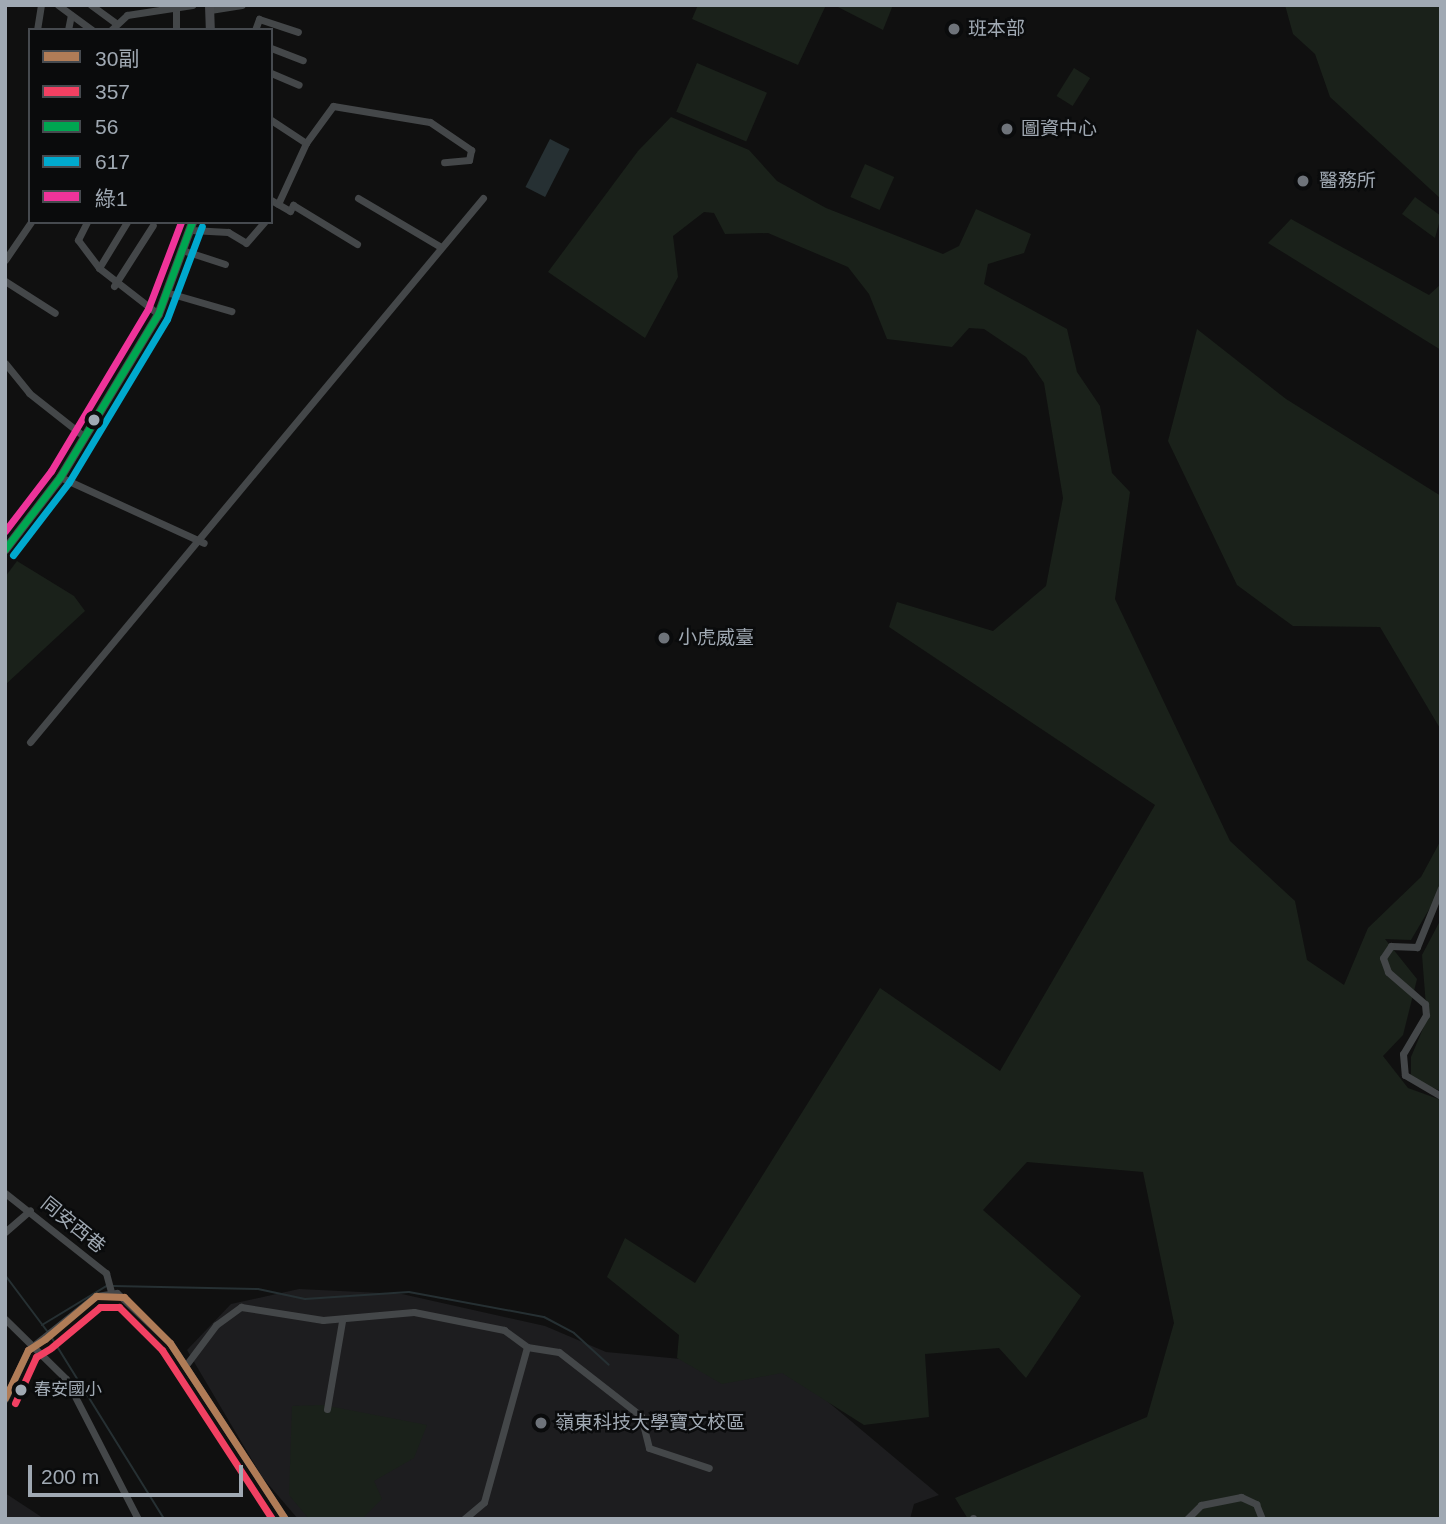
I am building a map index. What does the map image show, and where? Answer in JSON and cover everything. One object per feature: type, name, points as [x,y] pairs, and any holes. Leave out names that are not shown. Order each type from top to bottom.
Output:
[{"type":"main road","points":[[209,8],[210,28]]},
{"type":"main road","points":[[5,549],[60,477],[158,314],[185,251],[191,226]]},
{"type":"street","points":[[37,28],[41,5]]},
{"type":"street","points":[[58,5],[89,28]]},
{"type":"street","points":[[90,5],[112,28],[192,5]]},
{"type":"street","points":[[209,8],[242,5]]},
{"type":"street","points":[[176,8],[176,28]]},
{"type":"street","points":[[68,28],[71,15]]},
{"type":"street","points":[[256,28],[259,19],[298,32]]},
{"type":"street","points":[[273,49],[303,60]]},
{"type":"street","points":[[273,74],[299,85]]},
{"type":"street","points":[[358,244],[293,205],[290,211],[274,204],[306,143],[337,106],[430,122],[471,150],[469,160],[444,162]]},
{"type":"street","points":[[273,121],[306,143]]},
{"type":"street","points":[[358,198],[442,247]]},
{"type":"street","points":[[30,742],[200,542],[484,198]]},
{"type":"street","points":[[5,260],[30,224]]},
{"type":"street","points":[[86,224],[78,240],[99,268],[114,286],[158,314]]},
{"type":"street","points":[[99,268],[126,224]]},
{"type":"street","points":[[191,226],[228,232],[246,243],[262,224]]},
{"type":"street","points":[[114,286],[153,225]]},
{"type":"street","points":[[185,251],[225,264]]},
{"type":"street","points":[[5,281],[55,313]]},
{"type":"street","points":[[169,293],[230,311]]},
{"type":"street","points":[[5,363],[29,393],[85,437]]},
{"type":"street","points":[[60,477],[200,542]]},
{"type":"street","points":[[1441,888],[1417,947],[1391,946],[1383,958],[1388,972],[1425,1004],[1426,1016],[1403,1055],[1405,1075],[1441,1096]]},
{"type":"street","name":"同安西巷","points":[[5,1194],[30,1210],[106,1273],[111,1292],[137,1309],[186,1365],[221,1430],[285,1519]]},
{"type":"street","points":[[5,1232],[30,1210]]},
{"type":"street","points":[[5,1399],[34,1345],[45,1339],[64,1320],[111,1292]]},
{"type":"street","points":[[186,1365],[216,1325],[241,1307],[342,1321],[414,1312],[504,1330],[527,1347],[559,1352],[641,1416],[654,1452],[709,1468]]},
{"type":"street","points":[[5,1319],[34,1345],[71,1387],[138,1519]]},
{"type":"street","points":[[327,1409],[342,1321]]},
{"type":"street","points":[[464,1519],[484,1502],[527,1347]]},
{"type":"street","points":[[1187,1519],[1201,1505],[1241,1497],[1256,1504],[1262,1519]]},
{"type":"shaded area","points":[[698,5],[826,5],[798,65],[692,19]]},
{"type":"shaded area","points":[[834,5],[893,5],[883,30]]},
{"type":"shaded area","points":[[1285,5],[1441,5],[1441,199],[1330,97],[1315,54],[1293,34]]},
{"type":"shaded area","points":[[697,63],[767,93],[746,141],[676,112]]},
{"type":"shaded area","points":[[1074,68],[1090,78],[1073,106],[1057,96]]},
{"type":"shaded area","points":[[671,117],[749,150],[777,181],[826,208],[943,254],[959,246],[976,209],[1031,234],[1024,253],[988,264],[984,284],[1067,329],[1077,372],[1100,406],[1112,473],[1130,492],[1115,599],[1230,841],[1295,901],[1307,960],[1344,985],[1368,928],[1421,877],[1441,840],[1441,889],[1411,940],[1385,939],[1417,979],[1403,1035],[1383,1056],[1408,1088],[1441,1100],[1441,1519],[968,1519],[955,1498],[1147,1417],[1174,1323],[1143,1172],[1027,1162],[983,1210],[1081,1296],[1026,1378],[999,1348],[925,1354],[929,1417],[864,1425],[782,1373],[722,1384],[677,1358],[679,1335],[607,1277],[625,1238],[695,1283],[880,988],[1000,1071],[1155,805],[889,627],[897,602],[993,631],[1046,586],[1063,498],[1044,383],[1026,357],[984,329],[969,328],[952,347],[887,339],[869,294],[848,267],[768,233],[725,234],[714,213],[704,212],[673,236],[678,277],[645,338],[548,272],[638,151]]},
{"type":"shaded area","points":[[550,139],[570,149],[545,197],[525,187]]},
{"type":"shaded area","points":[[865,164],[894,177],[880,210],[850,197]]},
{"type":"shaded area","points":[[1415,197],[1441,216],[1435,238],[1402,214]]},
{"type":"shaded area","points":[[1291,219],[1429,295],[1441,284],[1441,350],[1268,243]]},
{"type":"shaded area","points":[[1197,329],[1286,399],[1441,496],[1441,730],[1380,627],[1293,626],[1237,585],[1168,441]]},
{"type":"shaded area","points":[[17,561],[74,596],[85,611],[5,685],[5,577]]},
{"type":"shaded area","points":[[1441,919],[1441,1091],[1411,1079],[1411,1057],[1427,1019],[1422,955]]},
{"type":"shaded area","name":"嶺東科技大學寶文校區","points":[[299,1289],[402,1294],[545,1326],[606,1352],[789,1369],[939,1495],[914,1504],[910,1519],[298,1519],[262,1477],[187,1350],[231,1304]]},
{"type":"shaded area","points":[[323,1405],[427,1425],[414,1458],[374,1481],[382,1499],[362,1519],[309,1519],[289,1495],[292,1406]]},
{"type":"shaded area","points":[[5,1493],[40,1516],[42,1519],[5,1519]]},
{"type":"waterway","points":[[5,1275],[47,1331]]},
{"type":"waterway","points":[[42,1325],[108,1285]]},
{"type":"waterway","points":[[113,1286],[258,1289],[305,1299],[409,1292],[544,1317],[574,1333],[609,1365]]},
{"type":"waterway","points":[[50,1335],[164,1519]]},
{"type":"transit line","name":"綠1","points":[[5,531],[51,471],[148,309],[180,224]]},
{"type":"transit line","name":"56","points":[[5,549],[60,477],[158,314],[191,224]]},
{"type":"transit line","name":"617","points":[[13,555],[69,482],[167,319],[202,226]]},
{"type":"transit line","name":"30副","points":[[45,1339],[96,1296],[124,1297],[170,1343],[285,1519]]},
{"type":"transit line","name":"357","points":[[52,1347],[100,1307],[119,1307],[162,1350],[272,1519]]},
{"type":"transit line","name":"30副","points":[[5,1398],[28,1350],[45,1339]]},
{"type":"transit line","name":"357","points":[[15,1403],[36,1357],[51,1348]]},
{"type":"place","name":"班本部","points":[[954,29]]},
{"type":"place","name":"圖資中心","points":[[1007,129]]},
{"type":"place","name":"醫務所","points":[[1303,181]]},
{"type":"place","name":"小虎威臺","points":[[664,638]]},
{"type":"place","name":"春安國小","points":[[21,1390]]},
{"type":"place","name":"嶺東科技大學寶文校區","points":[[541,1423]]}]
